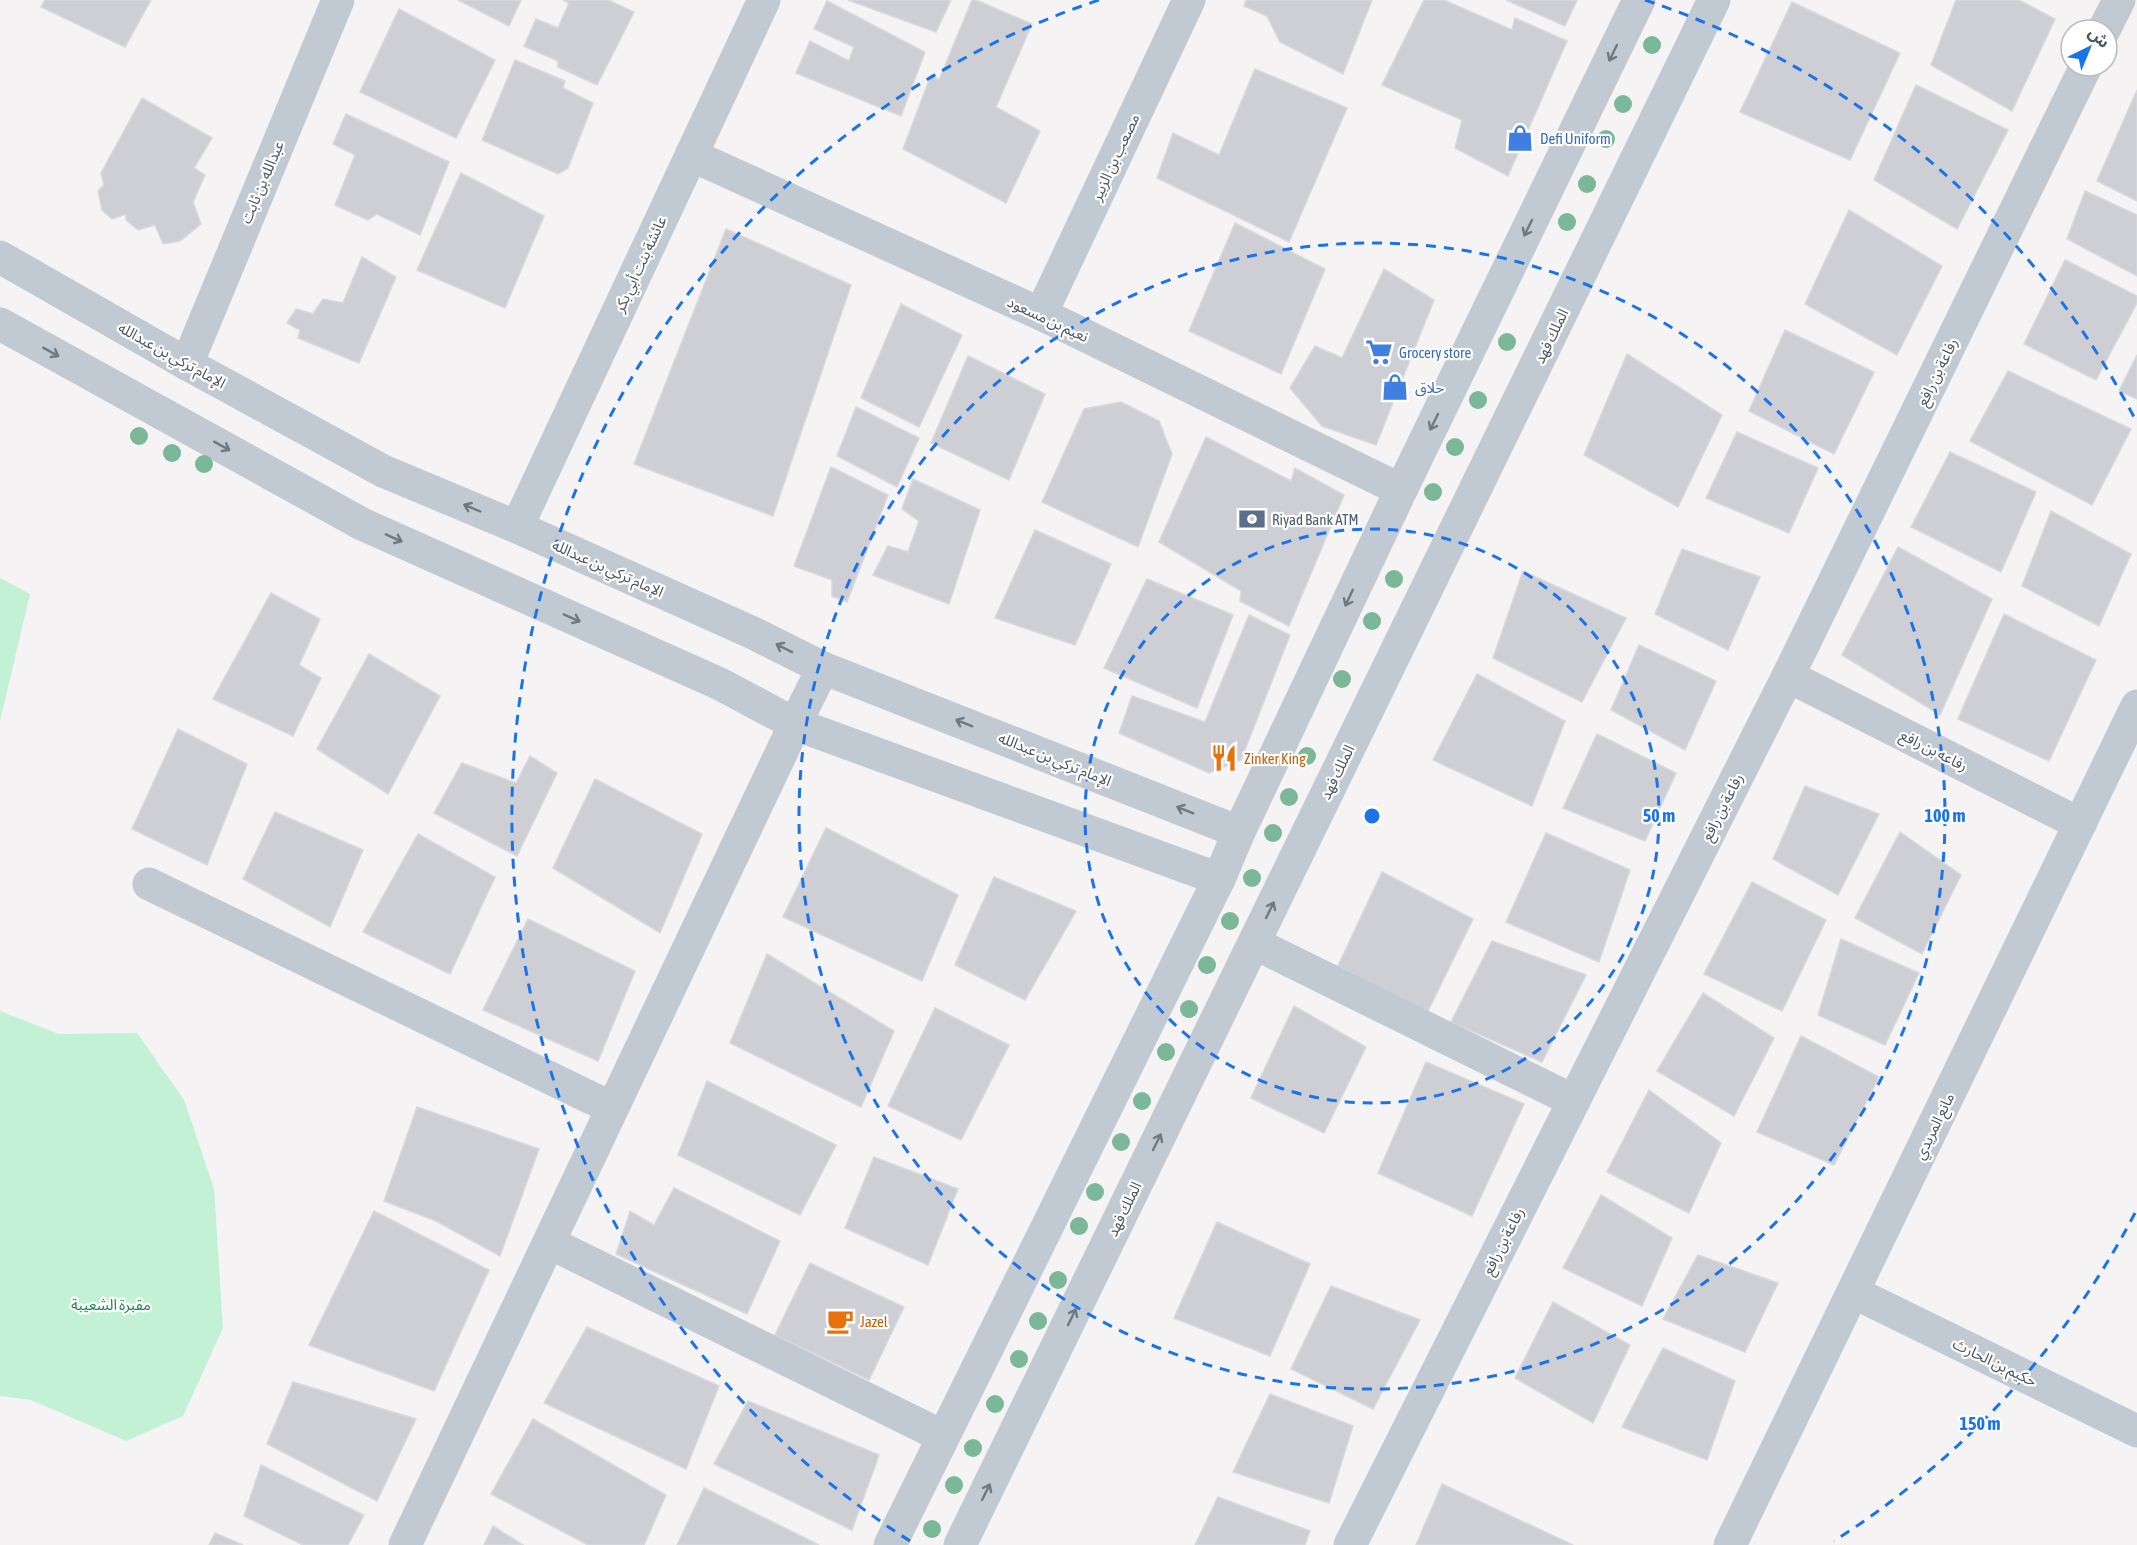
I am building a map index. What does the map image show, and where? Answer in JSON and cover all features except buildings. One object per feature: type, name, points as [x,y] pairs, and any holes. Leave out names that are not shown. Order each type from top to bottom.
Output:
[{"type":"street","name":"عبدالله بن ثابت","points":[[187,364],[338,0]]},
{"type":"street","name":"عائشة بنت أبي بكر","points":[[517,527],[764,0]]},
{"type":"street","name":"مصعب بن الزبير","points":[[1041,314],[1189,0]]},
{"type":"street","points":[[890,1545],[1219,879],[1239,832],[1401,490],[1639,0]]},
{"type":"street","name":"الملك فهد","points":[[960,1545],[1714,0]]},
{"type":"street","points":[[2110,18],[2119,0]]},
{"type":"street","name":"رفاعة بن رافع","points":[[1350,1545],[1788,676],[2080,78]]},
{"type":"street","name":"نعيم بن مسعود","points":[[691,155],[1041,314],[1401,490]]},
{"type":"street","name":"الإمام تركي بن عبدالله","points":[[0,256],[187,364],[383,471],[517,527],[753,633],[823,668],[1239,832]]},
{"type":"street","points":[[0,324],[362,524],[720,684],[795,724],[1219,879]]},
{"type":"street","points":[[405,1545],[823,668]]},
{"type":"street","name":"رفاعه بن رافع","points":[[1788,676],[2080,824]]},
{"type":"street","name":"مانع المريدي","points":[[1730,1545],[2137,706]]},
{"type":"street","points":[[149,884],[612,1108]]},
{"type":"street","points":[[1254,943],[1574,1101]]},
{"type":"street","points":[[550,1243],[942,1436]]},
{"type":"street","name":"حكيم بن الحارث","points":[[1853,1292],[2137,1431]]},
{"type":"green space","points":[[0,578],[30,594],[0,721]]},
{"type":"green space","name":"مقبرة الشعيبة","points":[[0,1011],[59,1034],[137,1033],[184,1100],[214,1188],[223,1328],[183,1416],[126,1441],[31,1400],[0,1396]]},
{"type":"place","name":"Defi Uniform","points":[[1520,138]]},
{"type":"place","name":"Grocery store","points":[[1379,352]]},
{"type":"place","name":"حلاق","points":[[1395,387]]},
{"type":"place","name":"Riyad Bank ATM","points":[[1252,519]]},
{"type":"place","name":"Zinker King","points":[[1224,758]]},
{"type":"place","name":"Jazel","points":[[840,1321]]}]
